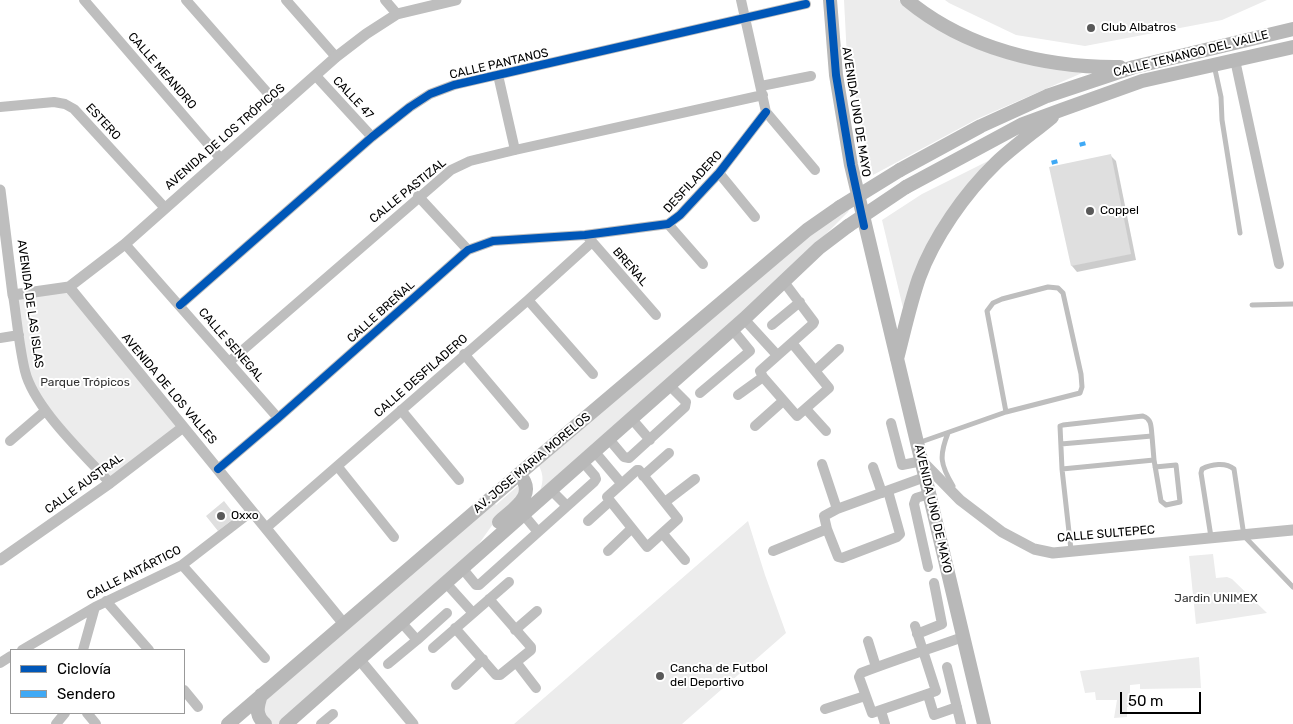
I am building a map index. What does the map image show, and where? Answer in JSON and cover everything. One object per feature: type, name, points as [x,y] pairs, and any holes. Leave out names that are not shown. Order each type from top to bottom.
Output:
[{"type":"main road","name":"AVENIDA UNO DE MAYO","points":[[830,0],[836,75],[851,166],[984,724]]},
{"type":"main road","points":[[907,0],[924,13],[952,29],[1010,52],[1071,65],[1134,67]]},
{"type":"main road","name":"CALLE TENANGO DEL VALLE","points":[[840,206],[900,170],[981,126],[1038,100],[1134,67],[1291,28]]},
{"type":"main road","points":[[286,723],[744,319],[819,248],[906,187],[1023,124],[1061,110],[1142,81],[1293,48]]},
{"type":"main road","points":[[897,362],[906,319],[920,276],[940,235],[965,197],[996,164],[1061,110]]},
{"type":"main road","name":"AV. JOSE MARIA MORELOS","points":[[228,724],[518,474],[807,230],[840,206]]},
{"type":"main road","points":[[480,552],[494,528],[525,498],[527,489],[525,481],[518,474]]},
{"type":"main road","points":[[261,695],[257,708],[260,719],[265,724]]},
{"type":"street","name":"CALLE MEANDRO","points":[[84,0],[221,159]]},
{"type":"street","points":[[186,0],[280,106]]},
{"type":"street","points":[[286,0],[336,57]]},
{"type":"street","points":[[385,0],[397,14]]},
{"type":"street","name":"AVENIDA DE LOS TRÓPICOS","points":[[13,295],[69,287],[125,244],[336,57],[366,34],[397,14],[456,0]]},
{"type":"street","points":[[741,0],[766,112],[815,170]]},
{"type":"street","name":"CALLE PANTANOS","points":[[180,305],[372,137],[430,94],[498,75],[806,4]]},
{"type":"street","points":[[1235,60],[1279,264]]},
{"type":"street","points":[[498,75],[515,150]]},
{"type":"street","name":"CALLE 47","points":[[316,76],[372,137]]},
{"type":"street","name":"CALLE PASTIZAL","points":[[229,362],[418,196],[451,170],[470,161],[762,90],[811,76]]},
{"type":"street","name":"ESTERO","points":[[0,107],[54,102],[65,104],[74,109],[165,208]]},
{"type":"street","name":"DESFILADERO","points":[[589,238],[668,224],[680,215],[719,173],[766,112]]},
{"type":"street","points":[[719,173],[755,217]]},
{"type":"street","name":"AVENIDA DE LAS ISLAS","points":[[0,190],[18,335],[25,372],[34,392],[46,411],[110,483]]},
{"type":"street","points":[[418,196],[468,250]]},
{"type":"street","points":[[668,224],[703,264]]},
{"type":"street","name":"CALLE BREÑAL","points":[[218,469],[468,250],[493,241],[589,238]]},
{"type":"street","name":"CALLE DESFILADERO","points":[[266,528],[528,300],[589,238]]},
{"type":"street","name":"BREÑAL","points":[[589,238],[656,315]]},
{"type":"street","name":"CALLE SENEGAL","points":[[125,244],[278,418]]},
{"type":"street","points":[[784,282],[814,324],[761,369],[761,374],[798,416],[829,388],[792,343]]},
{"type":"street","name":"AVENIDA DE LOS VALLES","points":[[69,287],[182,428],[252,510],[344,624]]},
{"type":"street","points":[[528,300],[593,374]]},
{"type":"street","points":[[772,325],[800,302]]},
{"type":"street","points":[[744,319],[777,356]]},
{"type":"street","points":[[700,393],[750,351],[732,329]]},
{"type":"street","points":[[0,338],[18,335]]},
{"type":"street","points":[[815,371],[840,349]]},
{"type":"street","points":[[464,354],[524,425]]},
{"type":"street","points":[[738,395],[763,377]]},
{"type":"street","points":[[608,438],[627,458],[650,440],[687,405],[669,385]]},
{"type":"street","points":[[755,426],[783,401]]},
{"type":"street","points":[[806,409],[826,431]]},
{"type":"street","points":[[401,410],[459,480]]},
{"type":"street","points":[[10,441],[46,411]]},
{"type":"street","points":[[631,418],[650,440]]},
{"type":"street","points":[[891,423],[902,465],[922,461]]},
{"type":"street","name":"CALLE AUSTRAL","points":[[0,560],[110,483],[182,428]]},
{"type":"street","points":[[594,451],[622,483]]},
{"type":"street","points":[[644,476],[669,453]]},
{"type":"street","points":[[462,568],[476,585],[480,585],[594,482],[596,479],[582,460]]},
{"type":"street","name":"CALLE SULTEPEC","points":[[922,461],[960,500],[1002,532],[1034,549],[1053,553],[1293,530]]},
{"type":"street","points":[[822,464],[837,509]]},
{"type":"street","points":[[338,467],[394,537]]},
{"type":"street","points":[[873,467],[885,492],[900,534],[897,537],[842,558],[838,557],[827,530],[824,516],[837,509],[885,492],[926,477]]},
{"type":"street","points":[[639,470],[644,476],[678,519],[647,547],[607,498],[635,471],[639,470]]},
{"type":"street","points":[[666,502],[695,480]]},
{"type":"street","points":[[550,489],[567,506]]},
{"type":"street","points":[[928,567],[914,504],[916,498],[929,494]]},
{"type":"street","points":[[588,521],[609,502]]},
{"type":"street","name":"CALLE ANTÁRTICO","points":[[24,649],[95,607],[182,565],[252,510]]},
{"type":"street","points":[[523,514],[538,532]]},
{"type":"street","points":[[608,551],[631,529]]},
{"type":"street","points":[[773,551],[827,530]]},
{"type":"street","points":[[663,534],[685,560]]},
{"type":"street","points":[[182,565],[265,658]]},
{"type":"street","points":[[445,582],[472,613]]},
{"type":"street","points":[[433,648],[508,582]]},
{"type":"street","points":[[934,583],[942,624],[916,630],[924,651],[936,689],[928,695],[872,713],[859,674],[876,667],[924,651],[963,637]]},
{"type":"street","points":[[455,628],[498,676],[532,649],[489,599]]},
{"type":"street","points":[[106,602],[148,649]]},
{"type":"street","points":[[83,649],[95,607]]},
{"type":"street","points":[[516,630],[536,611]]},
{"type":"street","points":[[388,664],[447,613]]},
{"type":"street","points":[[401,622],[417,640]]},
{"type":"street","points":[[868,641],[876,667]]},
{"type":"street","points":[[359,659],[413,724]]},
{"type":"street","points":[[456,685],[483,659]]},
{"type":"street","points":[[516,662],[536,688]]},
{"type":"street","points":[[947,667],[961,724]]},
{"type":"street","points":[[185,691],[198,707]]},
{"type":"street","points":[[928,695],[934,714],[957,707]]},
{"type":"street","points":[[825,710],[865,696]]},
{"type":"street","points":[[881,711],[885,724]]},
{"type":"street","points":[[56,724],[64,714]]},
{"type":"street","points":[[88,714],[96,724]]},
{"type":"street","points":[[322,724],[333,714]]},
{"type":"lane","points":[[1213,65],[1221,97],[1222,120],[1240,233]]},
{"type":"lane","points":[[917,443],[1006,412],[1078,394],[1081,391],[1081,374],[1063,293],[1058,288],[1048,287],[1002,299],[992,303],[988,308],[986,315],[1006,412]]},
{"type":"lane","points":[[1252,305],[1293,304]]},
{"type":"lane","points":[[1071,551],[1062,469],[1060,426],[1064,424],[1143,416],[1148,418],[1151,421],[1154,460],[1161,501],[1166,505],[1180,502],[1176,466],[1156,466]]},
{"type":"lane","points":[[948,433],[941,458],[947,476],[960,500]]},
{"type":"lane","points":[[1060,444],[1152,436]]},
{"type":"lane","points":[[1062,469],[1154,460]]},
{"type":"lane","points":[[1211,538],[1201,473],[1202,468],[1227,464],[1234,469],[1244,536],[1293,587]]},
{"type":"green space","points":[[844,0],[899,0],[910,10],[1024,62],[1082,73],[977,119],[873,175],[847,58]]},
{"type":"green space","name":"Club Albatros","points":[[945,0],[1267,0],[1222,20],[1085,46],[1016,35]]},
{"type":"green space","points":[[998,156],[961,198],[904,312],[882,220],[922,194]]},
{"type":"green space","points":[[850,208],[811,249],[735,322],[538,496],[541,488],[542,472],[538,464],[793,247]]},
{"type":"green space","name":"Parque Trópicos","points":[[69,290],[181,427],[111,481],[46,410],[26,371],[15,297]]},
{"type":"green space","points":[[520,484],[523,492],[493,524],[473,552],[285,722],[265,724],[258,704],[493,501],[496,505]]},
{"type":"green space","points":[[748,521],[786,633],[682,724],[514,724]]},
{"type":"green space","name":"Jardin UNIMEX","points":[[1213,554],[1216,578],[1227,577],[1232,579],[1267,613],[1196,624],[1189,556]]},
{"type":"green space","points":[[1199,657],[1201,688],[1140,689],[1140,684],[1130,685],[1130,707],[1127,707],[1127,717],[1114,718],[1117,700],[1096,700],[1095,692],[1085,693],[1080,671]]},
{"type":"building","name":"Coppel","points":[[1111,154],[1131,254],[1071,266],[1049,167]]},
{"type":"building","name":"Oxxo","points":[[224,501],[235,515],[233,519],[218,531],[206,516]]},
{"type":"marked path","points":[[1082,142],[1083,146]]},
{"type":"marked path","points":[[1054,160],[1055,164]]},
{"type":"cycle path","points":[[830,0],[836,75],[851,165],[864,226]]},
{"type":"cycle path","points":[[180,305],[372,137],[430,94],[454,85],[806,4]]},
{"type":"cycle path","points":[[218,469],[468,250],[493,241],[585,235],[668,224],[680,215],[719,173],[766,112]]},
{"type":"place","name":"Club Albatros","points":[[1091,28]]},
{"type":"place","name":"Coppel","points":[[1090,211]]},
{"type":"place","name":"Oxxo","points":[[221,516]]},
{"type":"place","name":"Cancha de Futbol del Deportivo","points":[[660,676]]}]
